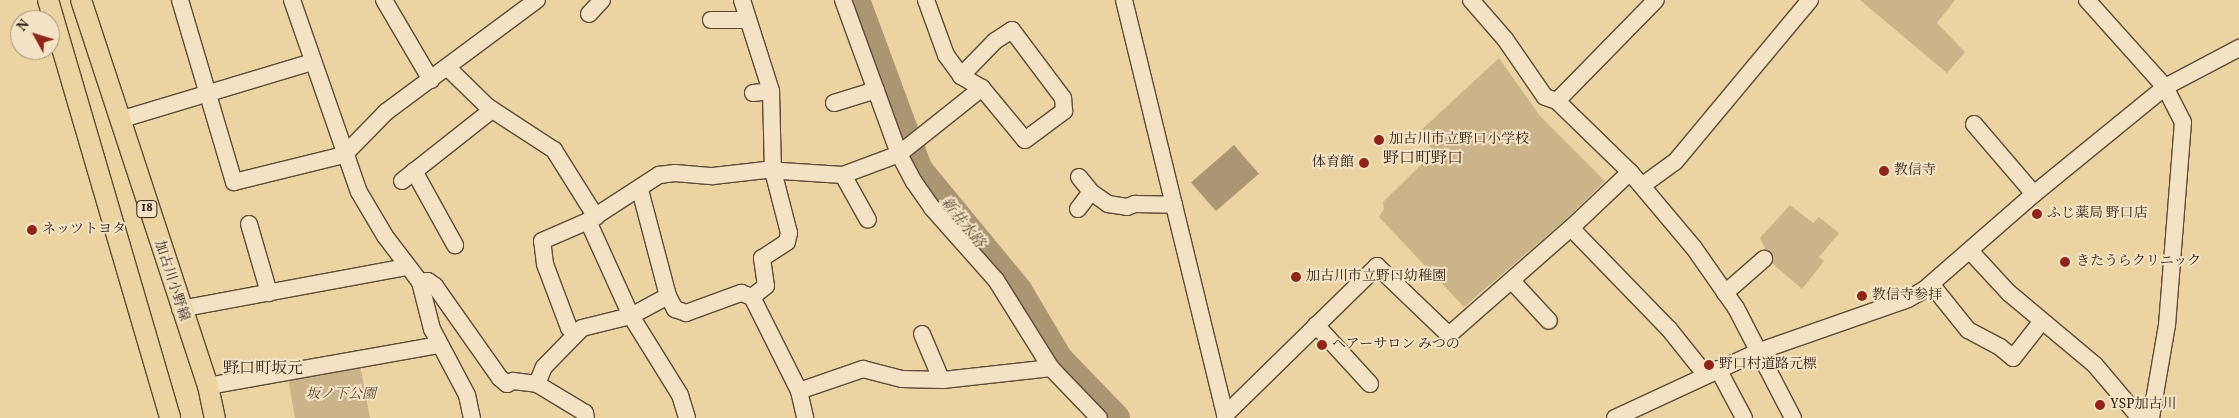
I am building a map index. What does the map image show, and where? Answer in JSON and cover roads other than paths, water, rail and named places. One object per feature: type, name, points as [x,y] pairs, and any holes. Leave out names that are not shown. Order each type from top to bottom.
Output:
[{"type":"main road","points":[[48,0],[170,418]]},
{"type":"main road","name":"加古川小野線","points":[[81,0],[180,309],[208,386],[215,418]]},
{"type":"street","points":[[180,0],[210,94],[234,182],[344,155],[386,112],[448,68],[526,3]]},
{"type":"street","points":[[292,0],[344,155],[359,192],[407,267],[420,282],[439,345],[467,396],[472,418]]},
{"type":"street","points":[[384,0],[432,80]]},
{"type":"street","points":[[589,14],[602,0]]},
{"type":"street","points":[[742,0],[771,91],[773,171],[789,238],[762,258],[766,286],[752,297]]},
{"type":"street","points":[[843,0],[899,154],[932,208],[996,280],[1051,368],[1098,418]]},
{"type":"street","points":[[926,0],[946,55],[961,76],[982,88],[1025,140],[1064,111],[1063,98],[1012,30],[995,41],[961,76]]},
{"type":"street","points":[[1124,0],[1226,417]]},
{"type":"street","points":[[1471,0],[1505,39],[1545,97],[1557,101],[1643,185],[1694,248],[1736,308],[1793,418]]},
{"type":"street","points":[[1557,101],[1656,0]]},
{"type":"street","points":[[1643,185],[1675,162],[1810,0]]},
{"type":"street","points":[[2087,0],[2165,87],[2183,122],[2167,326],[2151,418]]},
{"type":"street","points":[[711,20],[747,20]]},
{"type":"street","points":[[1614,418],[1758,352],[1908,299],[1931,284],[1971,252],[2034,194],[2165,87],[2239,48]]},
{"type":"street","points":[[119,120],[312,62]]},
{"type":"street","points":[[448,68],[492,110],[554,150],[592,219],[631,316],[680,395],[687,418]]},
{"type":"street","points":[[575,332],[569,328],[545,264],[542,241],[592,219],[640,190],[658,175],[675,173],[714,176],[773,171],[843,175],[899,154],[982,88]]},
{"type":"street","points":[[834,103],[876,90]]},
{"type":"street","points":[[753,93],[771,91]]},
{"type":"street","points":[[455,245],[408,176],[492,110]]},
{"type":"street","points":[[1974,124],[2034,194]]},
{"type":"street","points":[[1226,417],[1377,266],[1449,335],[1571,228],[1630,172]]},
{"type":"street","points":[[843,175],[868,220]]},
{"type":"street","points":[[1079,177],[1091,192],[1108,204],[1127,207],[1135,204],[1174,205]]},
{"type":"street","points":[[640,190],[668,296],[675,309],[686,313],[741,293],[752,297],[799,391],[805,418]]},
{"type":"street","points":[[1078,209],[1091,192]]},
{"type":"street","points":[[249,224],[269,293]]},
{"type":"street","points":[[1571,228],[1711,372],[1744,418]]},
{"type":"street","points":[[1971,252],[2009,294],[2095,365],[2140,418]]},
{"type":"street","points":[[1725,293],[1764,259]]},
{"type":"street","points":[[180,309],[407,267]]},
{"type":"street","points":[[1512,280],[1549,321]]},
{"type":"street","points":[[420,282],[428,281],[434,286],[500,378],[507,384],[514,381],[538,384],[585,413],[586,418]]},
{"type":"street","points":[[1931,284],[1968,330],[2000,347],[2012,358],[2042,321]]},
{"type":"street","points":[[538,384],[544,367],[575,332],[582,328],[631,316],[668,296]]},
{"type":"street","points":[[1316,325],[1370,384]]},
{"type":"street","points":[[922,334],[941,380]]},
{"type":"street","points":[[208,386],[439,345]]},
{"type":"street","points":[[799,391],[862,369],[902,379],[941,380],[1051,368]]},
{"type":"waterway","name":"新井水路","points":[[856,0],[919,170],[1018,290],[1059,359],[1116,418]]},
{"type":"place","name":"加古川市立野口小学校","points":[[1379,140]]},
{"type":"place","name":"体育館","points":[[1364,163]]},
{"type":"place","name":"教信寺","points":[[1884,171]]},
{"type":"place","name":"ふじ薬局 野口店","points":[[2037,214]]},
{"type":"place","name":"ネッツトヨタ","points":[[32,230]]},
{"type":"place","name":"きたうらクリニック","points":[[2065,262]]},
{"type":"place","name":"加古川市立野口幼稚園","points":[[1296,277]]},
{"type":"place","name":"教信寺参拝","points":[[1862,296]]},
{"type":"place","name":"ヘアーサロン みつの","points":[[1322,345]]},
{"type":"place","name":"野口村道路元標","points":[[1709,365]]},
{"type":"place","name":"YSP加古川","points":[[2100,405]]},
{"type":"district","name":"野口町野口","points":[[1423,159]]},
{"type":"district","name":"野口町坂元","points":[[263,369]]},
{"type":"park label","name":"坂ノ下公園","points":[[341,395]]}]
